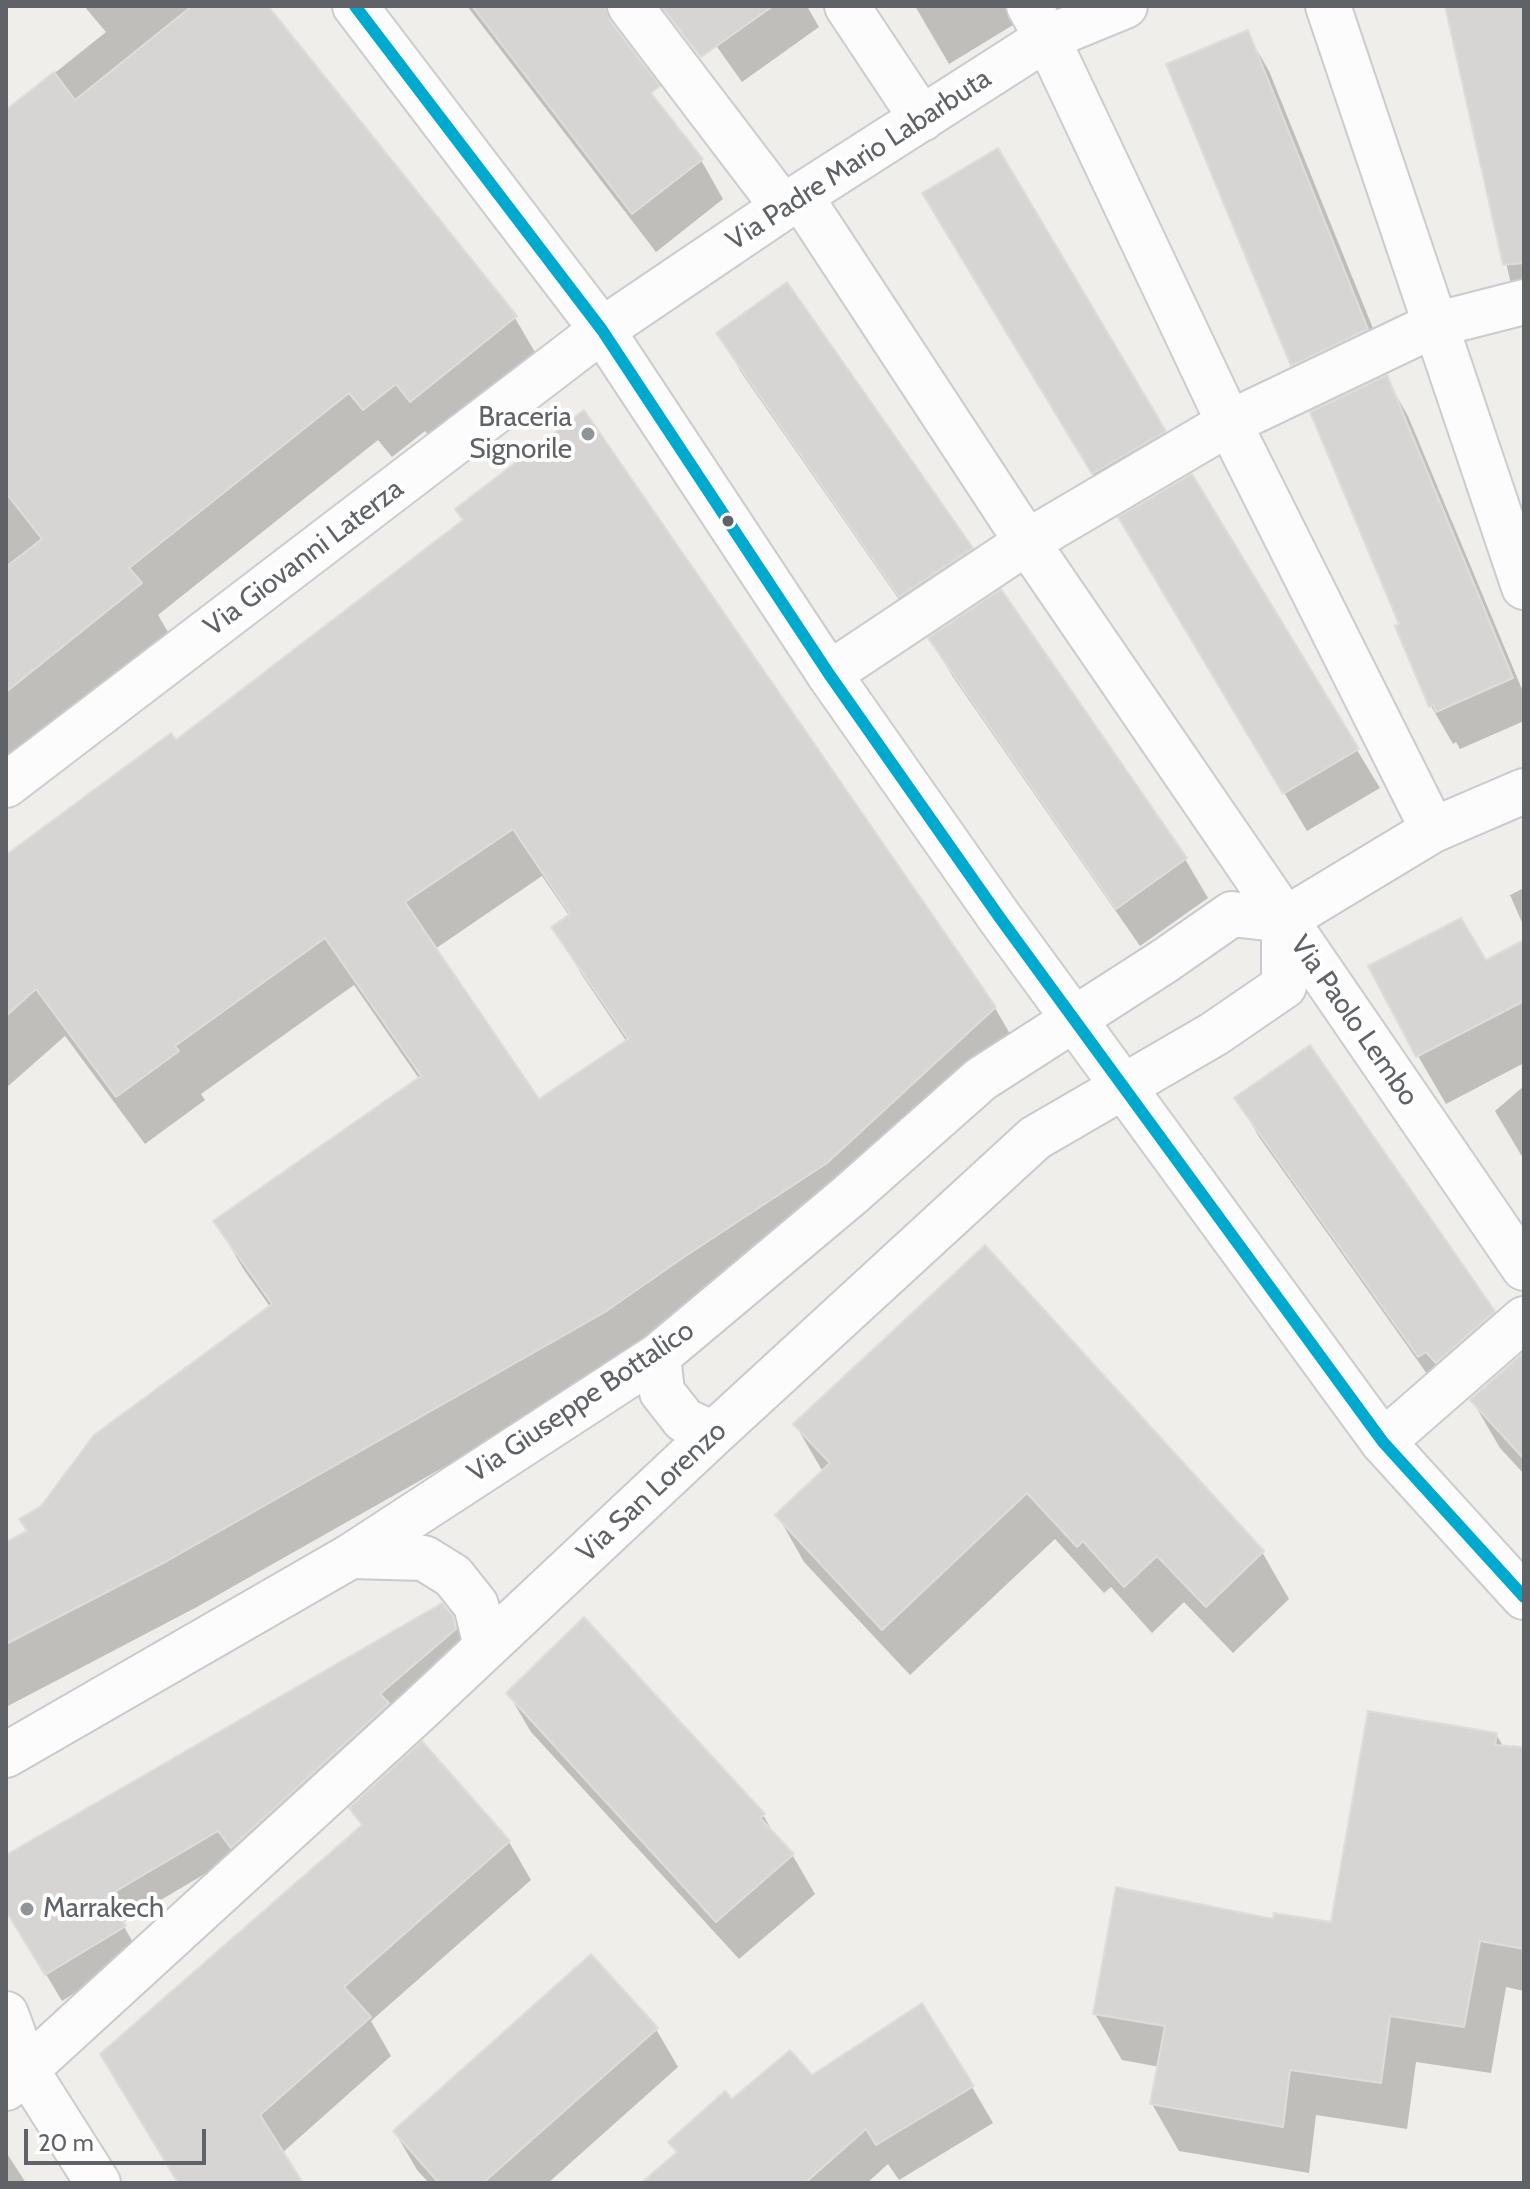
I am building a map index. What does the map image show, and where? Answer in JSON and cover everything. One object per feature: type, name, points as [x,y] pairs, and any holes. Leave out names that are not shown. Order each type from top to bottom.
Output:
[{"type":"street","points":[[355,6],[602,330],[829,674],[1000,918],[1383,1442],[1524,1597]]},
{"type":"street","points":[[630,6],[791,202],[1284,920]]},
{"type":"street","points":[[847,6],[922,119]]},
{"type":"street","name":"Via Padre Mario Labarbuta","points":[[602,330],[791,202],[922,119],[1038,22],[1125,6]]},
{"type":"street","points":[[1328,6],[1524,587]]},
{"type":"street","points":[[1038,22],[1229,423],[1433,830]]},
{"type":"street","points":[[829,674],[1027,542],[1229,423],[1434,325],[1524,302]]},
{"type":"street","name":"Via Giovanni Laterza","points":[[6,785],[602,330]]},
{"type":"street","name":"Via Paolo Lembo","points":[[1524,791],[1433,830],[1284,920],[1524,1268]]},
{"type":"street","name":"Via Giuseppe Bottalico","points":[[6,1755],[351,1556],[658,1356],[850,1195],[981,1079],[1232,914],[1284,920]]},
{"type":"street","name":"Via San Lorenzo","points":[[16,2079],[1035,1138],[1214,1034],[1284,986],[1284,920]]},
{"type":"street","points":[[1383,1442],[1524,1319]]},
{"type":"street","points":[[658,1356],[662,1392],[684,1420],[713,1434]]},
{"type":"street","points":[[351,1556],[424,1558],[453,1576],[476,1605],[486,1646]]},
{"type":"street","points":[[6,2014],[16,2079],[98,2183]]},
{"type":"building","points":[[192,6],[268,6],[517,316],[410,402],[396,384],[363,410],[349,393],[129,568],[142,583],[6,692],[6,567],[42,539],[6,493],[6,110],[54,72],[75,100]]},
{"type":"building","points":[[472,6],[606,6],[610,21],[660,86],[651,93],[703,159],[632,214]]},
{"type":"building","points":[[661,6],[773,6],[701,57]]},
{"type":"building","points":[[1445,6],[1524,6],[1524,263],[1503,265]]},
{"type":"building","points":[[1248,30],[1368,329],[1291,366],[1166,64]]},
{"type":"building","points":[[998,148],[1166,431],[1092,474],[922,193]]},
{"type":"building","points":[[787,282],[973,548],[899,597],[716,333]]},
{"type":"building","points":[[1387,375],[1513,678],[1436,712],[1433,705],[1429,707],[1395,626],[1399,624],[1310,412]]},
{"type":"building","points":[[584,410],[996,1007],[827,1163],[605,1312],[167,1561],[6,1644],[6,1542],[27,1531],[19,1519],[41,1506],[94,1435],[272,1304],[213,1221],[421,1076],[325,938],[175,1046],[179,1051],[116,1097],[36,989],[6,1016],[6,855],[171,733],[176,740],[463,520],[455,509]],"holes":[[[513,829],[570,914],[551,927],[628,1039],[539,1099],[405,902]]]},
{"type":"building","points":[[1192,474],[1359,749],[1283,794],[1118,517]]},
{"type":"building","points":[[1001,589],[1187,858],[1116,909],[928,638]]},
{"type":"building","points":[[1461,918],[1486,960],[1524,940],[1524,1001],[1416,1057],[1368,966]]},
{"type":"building","points":[[1310,1045],[1495,1311],[1436,1363],[1426,1352],[1418,1357],[1234,1098]]},
{"type":"building","points":[[985,1245],[1264,1551],[1206,1607],[1157,1556],[1124,1587],[1083,1541],[1077,1547],[1027,1493],[882,1630],[775,1515],[830,1463],[793,1424]]},
{"type":"building","points":[[1524,1352],[1524,1459],[1470,1400]]},
{"type":"building","points":[[442,1603],[453,1616],[456,1629],[380,1694],[389,1703],[231,1848],[218,1831],[106,1897],[126,1926],[45,1975],[6,1911],[6,1855]]},
{"type":"building","points":[[584,1617],[765,1814],[760,1818],[794,1854],[716,1922],[506,1693]]},
{"type":"building","points":[[1368,1711],[1497,1733],[1495,1745],[1524,1747],[1524,1949],[1480,1941],[1464,2027],[1390,2016],[1381,2083],[1290,2070],[1283,2127],[1150,2104],[1165,2026],[1093,2014],[1116,1887],[1273,1919],[1274,1913],[1331,1922]]},
{"type":"building","points":[[422,1741],[510,1841],[344,1987],[371,2017],[260,2115],[303,2183],[178,2183],[100,2054],[362,1825],[349,1808]]},
{"type":"building","points":[[591,1954],[658,2028],[483,2183],[439,2183],[393,2131]]},
{"type":"building","points":[[922,2003],[974,2086],[876,2145],[866,2129],[805,2183],[641,2183],[677,2152],[668,2142],[725,2091],[732,2099],[790,2050],[812,2075]]},
{"type":"transit line","points":[[355,6],[602,330],[829,674],[1000,918],[1383,1442],[1524,1597]]},
{"type":"place","name":"Braceria Signorile","points":[[588,434]]},
{"type":"place","name":"Marrakech","points":[[27,1909]]}]
